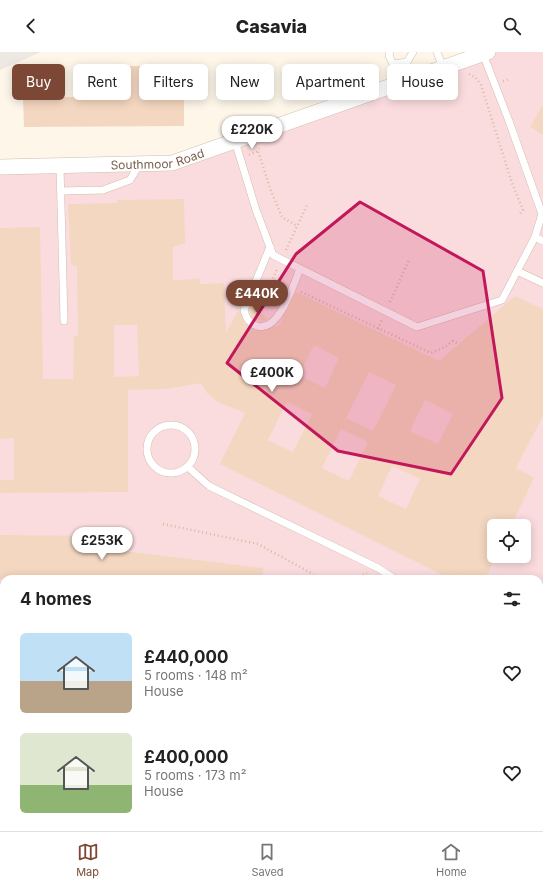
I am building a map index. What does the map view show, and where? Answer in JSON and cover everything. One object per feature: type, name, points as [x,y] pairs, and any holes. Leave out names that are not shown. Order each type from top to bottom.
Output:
[{"type":"street","name":"Southmoor Road","points":[[456,64],[486,53]]},
{"type":"street","name":"Southmoor Road","points":[[0,167],[172,163],[387,89]]},
{"type":"lane","points":[[390,52],[389,56],[393,64],[399,64],[406,62],[413,52]]},
{"type":"lane","points":[[437,52],[441,64]]},
{"type":"lane","points":[[235,142],[256,210],[273,255],[281,260],[417,327],[502,300],[535,237],[542,214],[486,53]]},
{"type":"lane","points":[[61,191],[103,190],[130,180],[139,164]]},
{"type":"lane","points":[[60,166],[64,321]]},
{"type":"lane","points":[[535,237],[543,241]]},
{"type":"lane","points":[[270,247],[244,310],[245,317],[251,324],[259,327],[269,326],[277,318],[300,269]]},
{"type":"lane","points":[[518,271],[543,283]]},
{"type":"lane","points":[[174,425],[185,430],[192,438],[195,455],[188,467],[179,472],[169,474],[159,471],[150,462],[147,446],[151,435],[161,427],[174,425]]},
{"type":"lane","points":[[188,467],[209,486],[378,568],[389,575]]},
{"type":"path","points":[[464,75],[471,74],[481,85],[512,183],[523,210],[519,215]]},
{"type":"path","points":[[261,145],[258,151],[271,191],[282,217],[297,226]]},
{"type":"path","points":[[243,339],[261,309],[281,260],[308,205]]},
{"type":"path","points":[[378,328],[408,260]]},
{"type":"path","points":[[296,290],[431,353],[445,347],[453,341],[459,344]]},
{"type":"path","points":[[162,524],[258,544],[312,575]]},
{"type":"highlighted area","points":[[360,202],[483,271],[502,398],[451,474],[338,451],[227,363],[296,254]]},
{"type":"shaded area","points":[[0,52],[41,52],[12,64],[0,70]]},
{"type":"shaded area","points":[[488,52],[543,52],[543,575],[0,575],[0,167],[172,163],[351,100],[379,100],[379,90],[387,87],[387,100],[458,100],[458,64],[454,64]]},
{"type":"building","points":[[131,66],[139,66],[139,100],[184,100],[184,126],[24,127],[23,100],[65,100],[65,97],[73,97],[73,100],[131,100]]},
{"type":"building","points":[[543,104],[543,135],[530,127]]},
{"type":"building","points":[[184,199],[185,243],[173,247],[173,280],[200,279],[200,284],[224,283],[226,333],[239,309],[244,323],[252,330],[265,331],[276,326],[278,327],[296,292],[439,361],[515,296],[543,309],[543,416],[516,468],[534,478],[514,519],[487,519],[487,563],[493,563],[487,575],[443,575],[220,464],[245,413],[218,402],[207,393],[201,383],[167,389],[128,390],[128,492],[0,493],[0,480],[14,480],[14,438],[0,439],[0,228],[40,227],[43,379],[73,379],[74,336],[78,336],[77,266],[71,265],[68,204],[117,203],[117,200]],"holes":[[[114,325],[137,325],[139,376],[114,377]],[[314,345],[339,358],[325,388],[299,375]],[[369,372],[396,385],[373,431],[346,418]],[[425,400],[453,414],[438,444],[410,431]],[[287,402],[312,414],[293,452],[268,440]],[[341,429],[368,442],[349,481],[322,468]],[[392,466],[420,479],[406,509],[378,496]]]},
{"type":"building","points":[[251,305],[268,319],[264,321],[253,319],[249,310]]},
{"type":"building","points":[[0,535],[116,536],[116,550],[263,568],[262,575],[0,575]]}]
